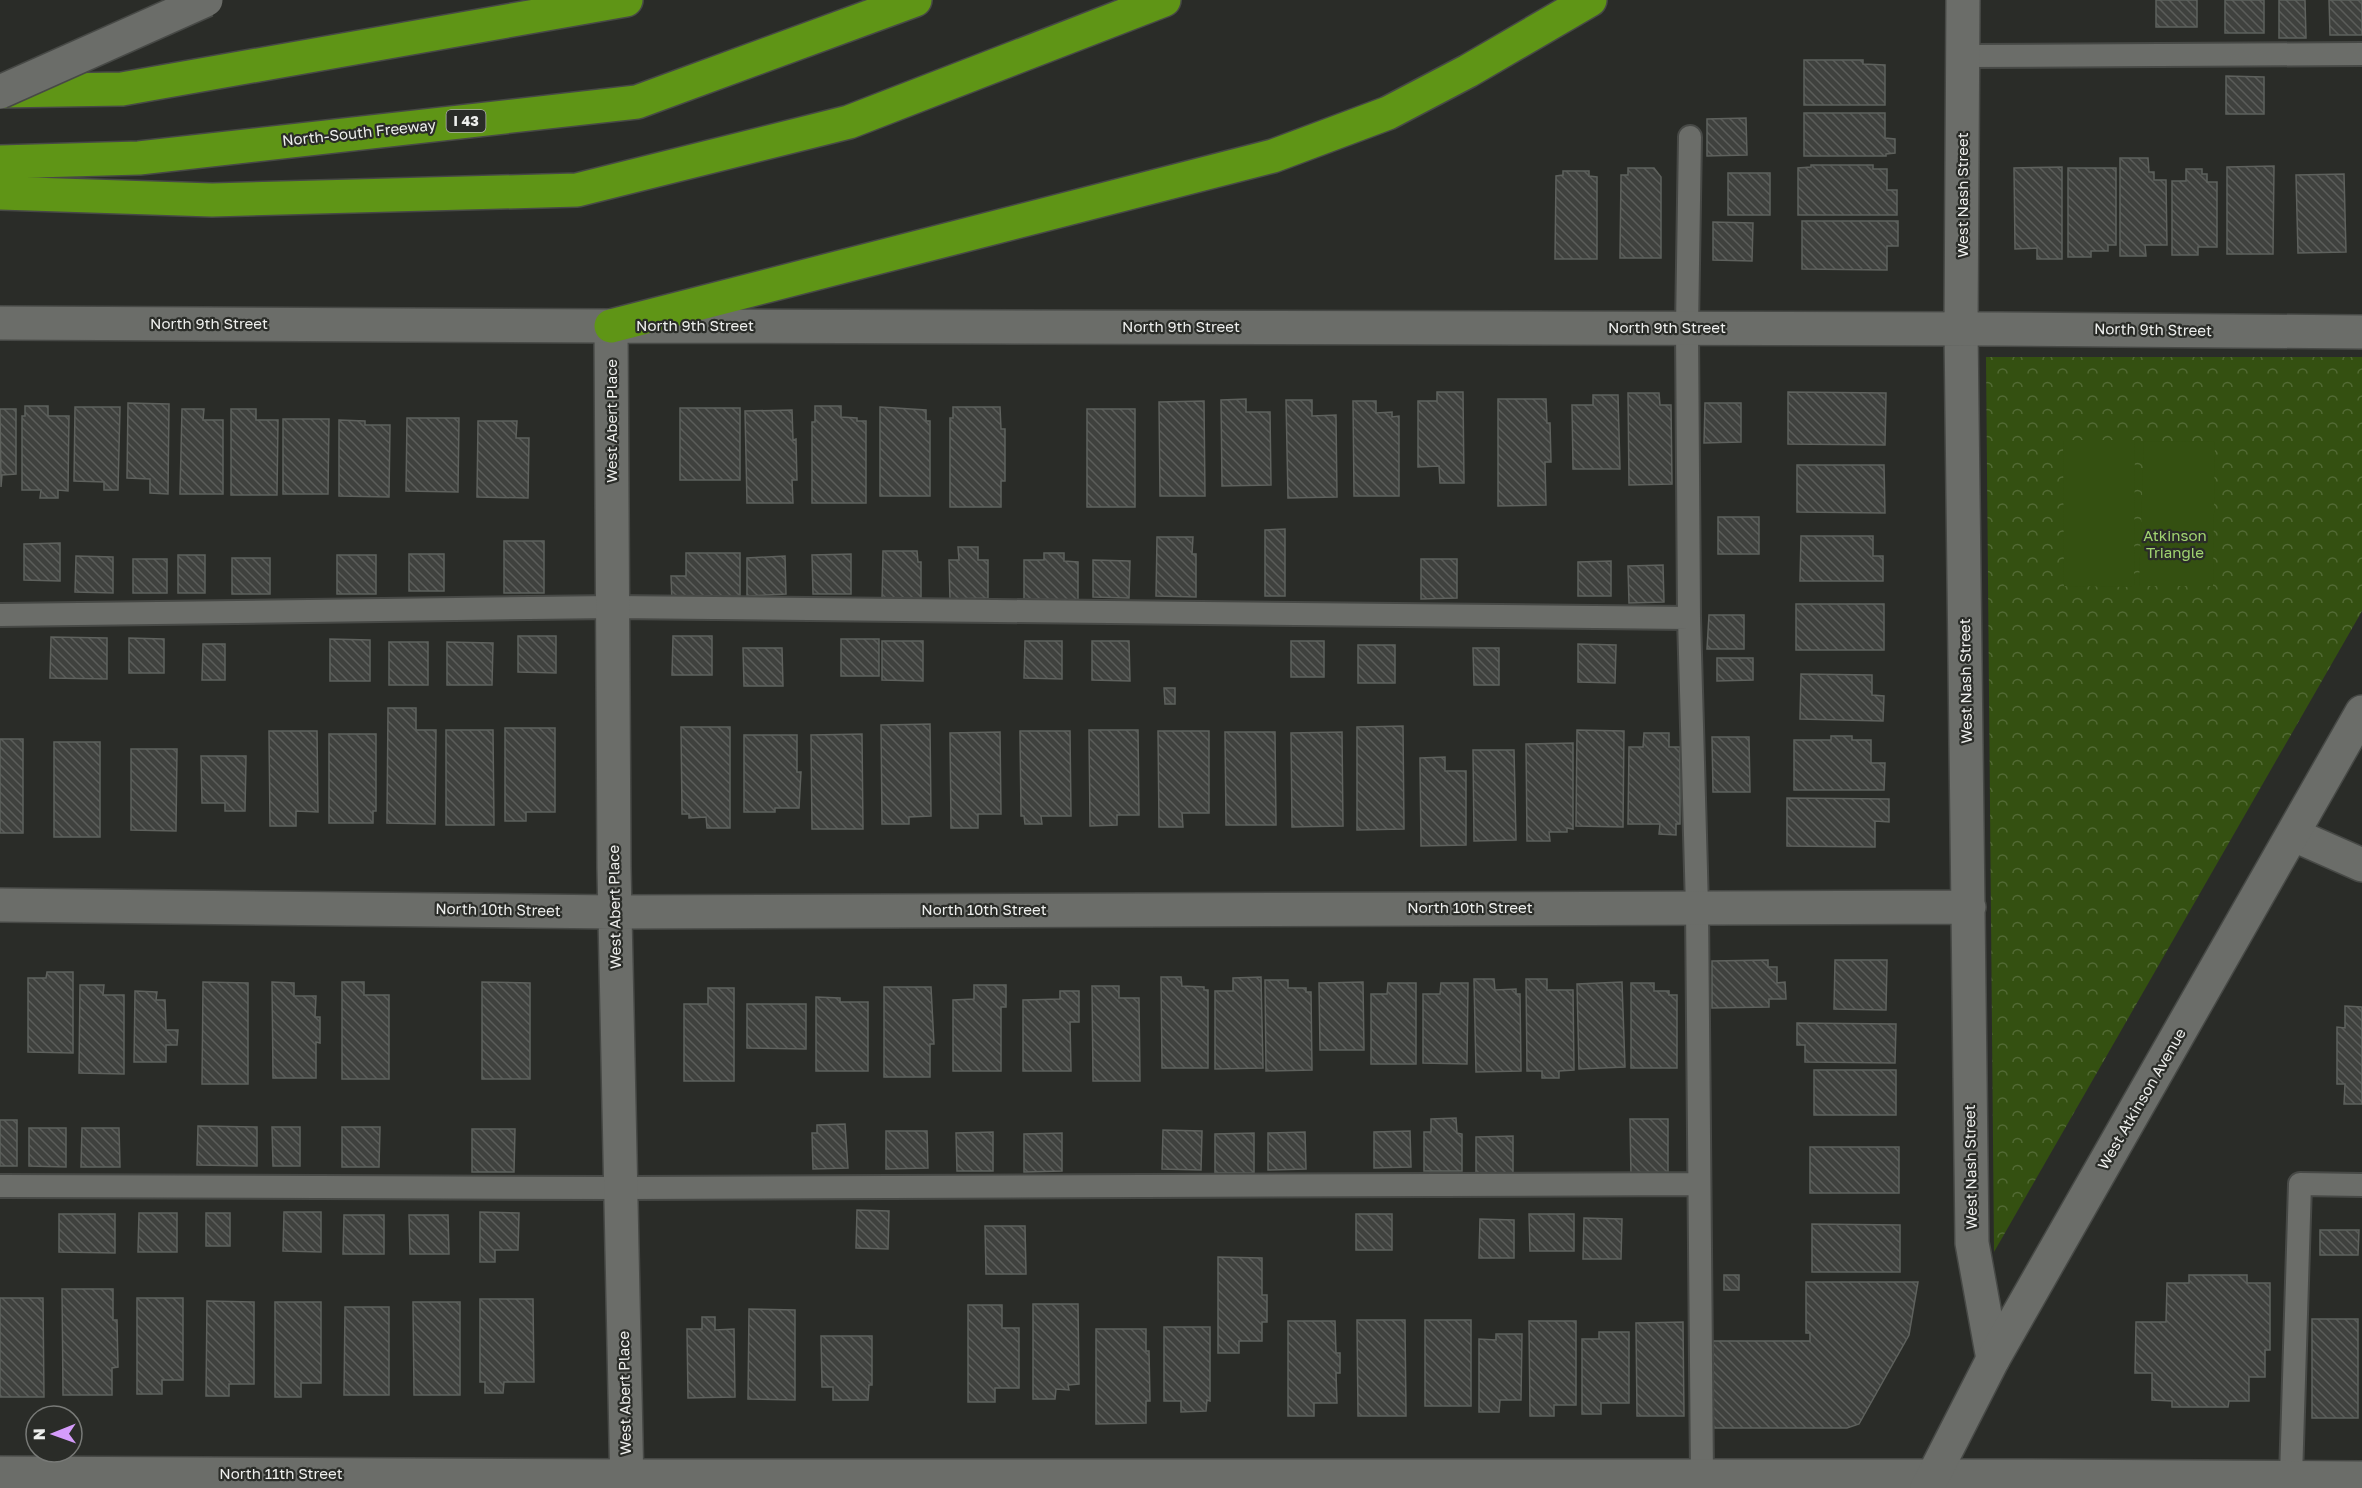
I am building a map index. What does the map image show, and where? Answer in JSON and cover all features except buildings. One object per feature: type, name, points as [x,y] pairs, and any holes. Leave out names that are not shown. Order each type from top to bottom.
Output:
[{"type":"highway","points":[[0,91],[122,89],[626,0]]},
{"type":"highway","name":"North-South Freeway","points":[[0,162],[139,158],[637,102],[915,0]]},
{"type":"highway","points":[[0,193],[212,200],[577,190],[849,122],[1164,0]]},
{"type":"highway","points":[[611,326],[1273,156],[1388,113],[1468,71],[1590,0]]},
{"type":"street","points":[[0,91],[206,0]]},
{"type":"street","name":"West Nash Street","points":[[1963,0],[1961,329],[1972,1243],[1993,1359]]},
{"type":"street","name":"North 9th Street","points":[[0,323],[2362,332]]},
{"type":"street","name":"West Abert Place","points":[[611,326],[615,912],[627,1482]]},
{"type":"street","name":"West Atkinson Avenue","points":[[1930,1482],[1993,1359],[2294,835],[2362,712]]},
{"type":"street","points":[[2294,835],[2362,865]]},
{"type":"street","name":"North 10th Street","points":[[0,905],[615,912],[1969,907]]},
{"type":"street","name":"North 11th Street","points":[[0,1473],[627,1482],[1702,1476],[1930,1482],[2362,1478]]},
{"type":"lane","points":[[1963,56],[2362,54]]},
{"type":"lane","points":[[1690,137],[1687,328],[1689,618],[1697,907],[1702,1476]]},
{"type":"lane","points":[[0,615],[613,607],[1689,618]]},
{"type":"lane","points":[[0,1186],[621,1188],[1699,1184]]},
{"type":"lane","points":[[2292,1477],[2300,1184],[2362,1185]]},
{"type":"green space","name":"Atkinson Triangle","points":[[1986,357],[2362,357],[2362,611],[1994,1252]]},
{"type":"green space","points":[[2063,440],[2135,440],[2134,587],[2064,586]]},
{"type":"green space","points":[[2144,441],[2215,442],[2213,586],[2139,586]]}]
